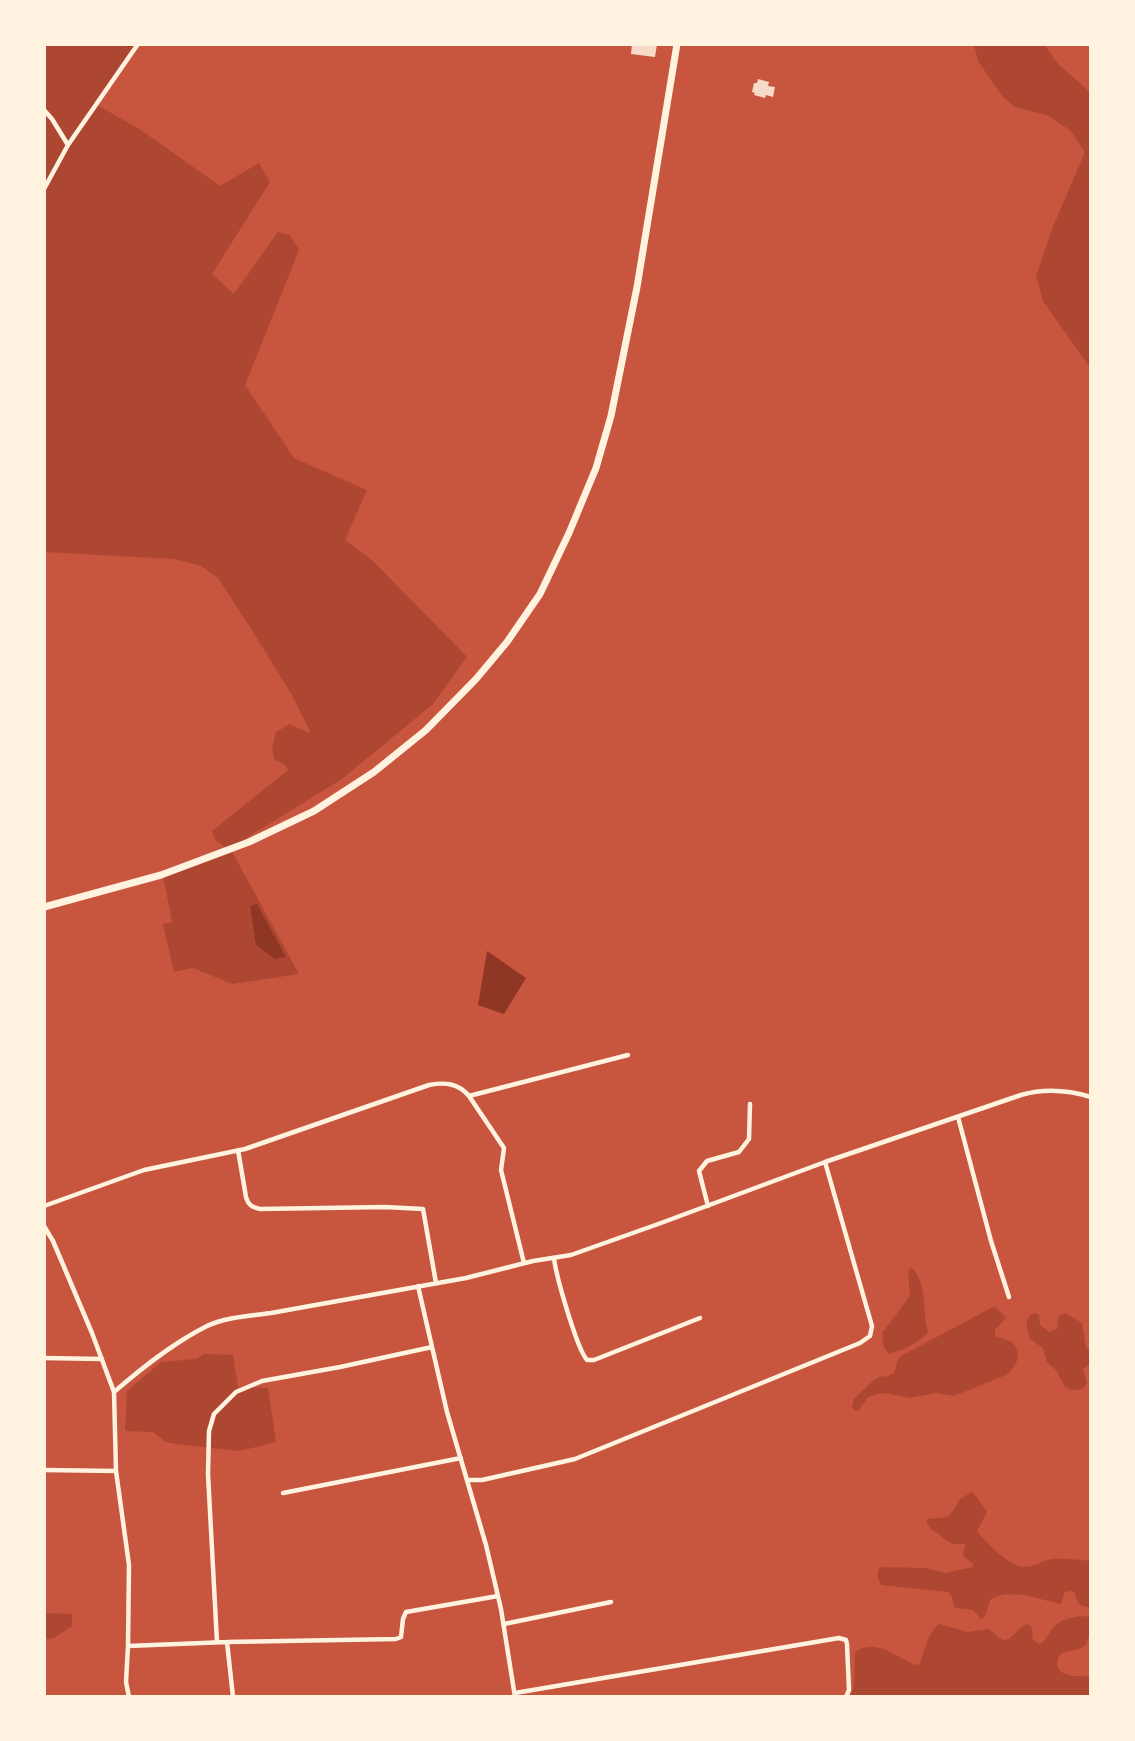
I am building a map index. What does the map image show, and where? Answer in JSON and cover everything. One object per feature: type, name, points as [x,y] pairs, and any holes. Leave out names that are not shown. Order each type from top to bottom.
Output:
[{"type":"main road","points":[[44,907],[161,875],[249,842],[314,811],[374,772],[426,730],[476,680],[508,642],[540,594],[569,533],[596,468],[611,416],[637,287],[677,44]]},
{"type":"street","points":[[44,189],[68,145],[138,44]]},
{"type":"street","points":[[44,110],[68,145]]},
{"type":"street","points":[[469,1096],[628,1055]]},
{"type":"street","points":[[44,1206],[144,1170],[239,1150],[429,1085],[445,1082],[463,1089],[504,1148],[501,1170],[524,1263]]},
{"type":"street","points":[[114,1392],[140,1370],[209,1325],[239,1317],[466,1278],[579,1252],[825,1162],[1021,1095],[1042,1090],[1061,1090],[1091,1097]]},
{"type":"street","points":[[708,1206],[699,1171],[707,1161],[739,1152],[749,1139],[750,1104]]},
{"type":"street","points":[[958,1117],[1009,1297]]},
{"type":"street","points":[[239,1150],[246,1197],[248,1204],[253,1207],[424,1209],[436,1283]]},
{"type":"street","points":[[467,1480],[482,1480],[575,1459],[860,1343],[870,1336],[872,1326],[825,1162]]},
{"type":"street","points":[[44,1226],[53,1241],[114,1392],[116,1471],[129,1565],[126,1682],[130,1697]]},
{"type":"street","points":[[554,1258],[558,1279],[587,1360],[594,1360],[700,1318]]},
{"type":"street","points":[[418,1286],[447,1412],[486,1545],[498,1596],[515,1695],[839,1638],[847,1642],[849,1690],[846,1697]]},
{"type":"street","points":[[217,1642],[208,1474],[209,1431],[214,1414],[236,1392],[262,1381],[432,1347]]},
{"type":"street","points":[[44,1358],[102,1359]]},
{"type":"street","points":[[283,1493],[461,1458]]},
{"type":"street","points":[[44,1470],[116,1471]]},
{"type":"street","points":[[128,1646],[396,1639],[401,1637],[406,1612],[498,1596]]},
{"type":"street","points":[[503,1624],[611,1601]]},
{"type":"street","points":[[228,1642],[233,1697]]},
{"type":"shaded area","points":[[44,44],[137,44],[97,105],[141,130],[220,186],[259,163],[270,182],[212,274],[234,294],[278,232],[290,235],[299,250],[245,385],[294,458],[367,490],[345,540],[372,560],[467,657],[433,704],[342,779],[230,848],[299,974],[232,984],[193,968],[174,972],[163,924],[172,922],[163,875],[228,848],[216,841],[212,831],[288,770],[285,765],[275,760],[272,749],[276,732],[290,724],[311,734],[292,695],[218,578],[201,566],[174,559],[44,552]]},
{"type":"shaded area","points":[[974,44],[1044,44],[1058,64],[1091,93],[1091,369],[1043,301],[1036,276],[1054,224],[1085,152],[1070,130],[1047,115],[1015,107],[1003,97],[978,61]]},
{"type":"shaded area","points":[[257,904],[286,957],[275,959],[256,945],[250,906]]},
{"type":"shaded area","points":[[487,951],[526,978],[504,1014],[478,1005]]},
{"type":"shaded area","points":[[912,1268],[921,1284],[928,1333],[910,1346],[889,1354],[884,1348],[882,1333],[910,1296],[908,1272]]},
{"type":"shaded area","points":[[993,1307],[1006,1318],[995,1330],[995,1336],[1012,1342],[1018,1356],[1006,1375],[954,1396],[936,1393],[910,1398],[886,1393],[868,1397],[859,1410],[855,1411],[852,1407],[854,1399],[873,1381],[894,1373],[901,1356]]},
{"type":"shaded area","points":[[1035,1313],[1039,1315],[1040,1325],[1050,1332],[1057,1329],[1058,1317],[1065,1313],[1082,1323],[1086,1347],[1091,1352],[1091,1364],[1083,1369],[1087,1383],[1083,1389],[1072,1390],[1065,1387],[1056,1370],[1047,1362],[1043,1348],[1030,1339],[1027,1320]]},
{"type":"shaded area","points":[[204,1354],[233,1355],[238,1387],[268,1388],[276,1442],[240,1451],[177,1444],[166,1442],[153,1432],[125,1431],[127,1391],[161,1362],[196,1359]]},
{"type":"shaded area","points":[[972,1492],[987,1512],[977,1531],[1006,1559],[1025,1567],[1052,1559],[1091,1561],[1091,1609],[1079,1604],[1071,1591],[1065,1592],[1061,1604],[1015,1594],[990,1600],[985,1617],[981,1619],[973,1610],[955,1608],[948,1592],[881,1585],[877,1576],[879,1567],[925,1568],[946,1573],[973,1567],[963,1556],[965,1544],[952,1544],[926,1522],[928,1519],[947,1517],[960,1499]]},
{"type":"shaded area","points":[[44,1613],[72,1614],[72,1626],[54,1638],[44,1639]]},
{"type":"shaded area","points":[[1080,1616],[1091,1617],[1086,1644],[1060,1655],[1058,1665],[1063,1673],[1068,1675],[1091,1676],[1091,1697],[850,1697],[854,1685],[855,1652],[862,1648],[884,1649],[919,1665],[929,1638],[939,1624],[968,1632],[989,1629],[998,1637],[1007,1640],[1028,1624],[1032,1628],[1033,1640],[1040,1644],[1058,1623]]},
{"type":"building","points":[[632,44],[657,44],[655,57],[631,54]]},
{"type":"building","points":[[758,79],[775,87],[773,97],[754,95],[754,83],[757,83]]}]
